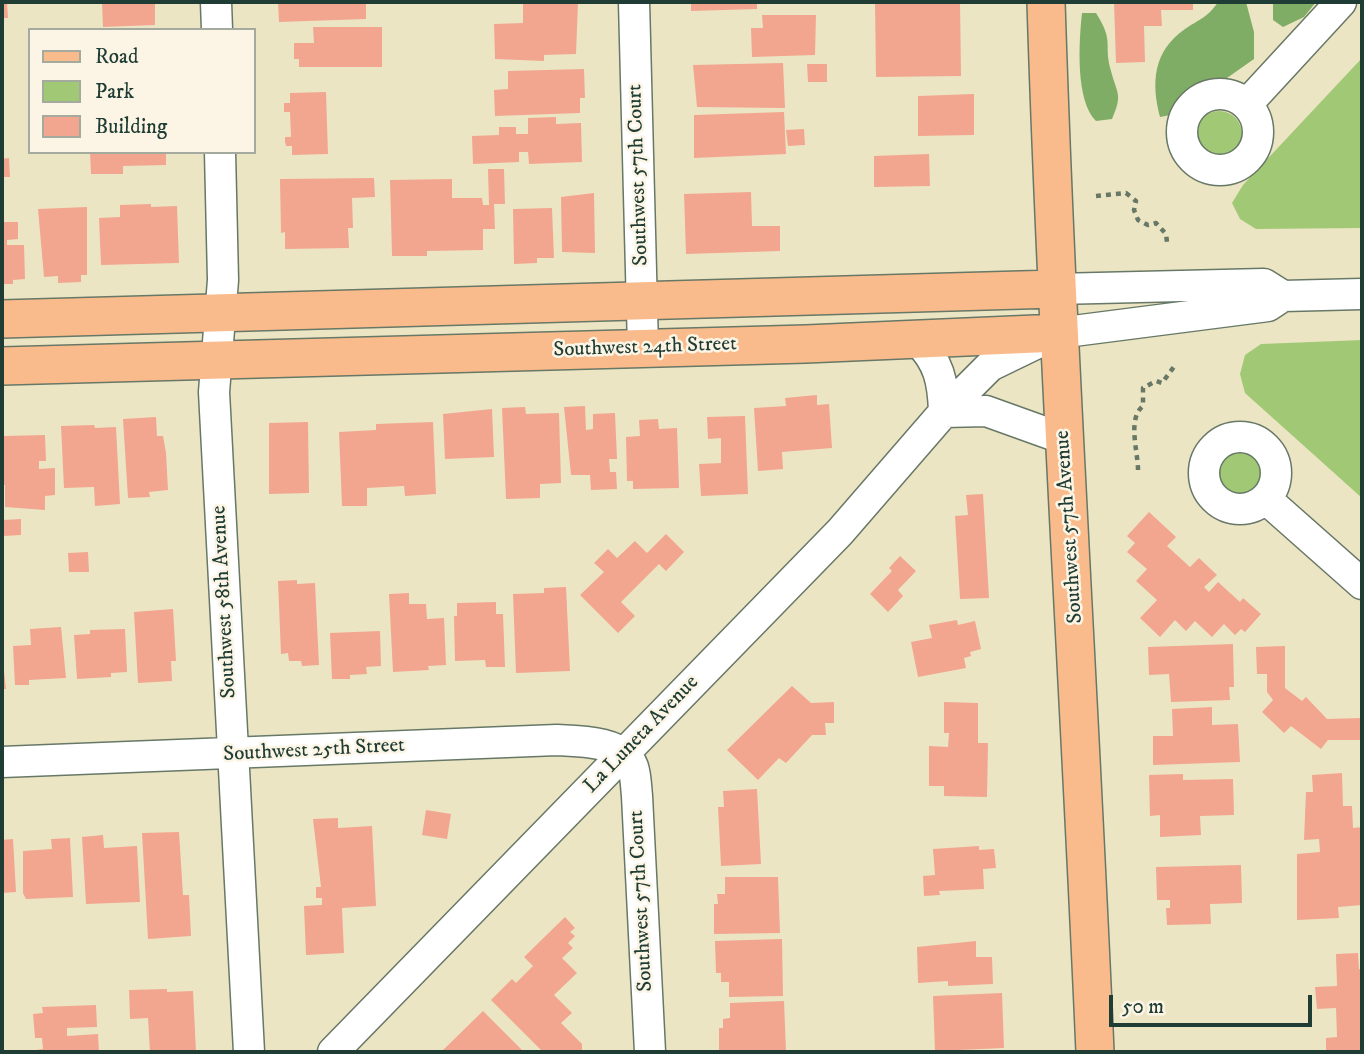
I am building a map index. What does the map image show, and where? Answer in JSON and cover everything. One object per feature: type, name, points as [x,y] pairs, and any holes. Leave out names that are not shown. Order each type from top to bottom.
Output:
[{"type":"main road","name":"Southwest 57th Avenue","points":[[1046,2],[1058,332],[1079,685],[1095,1052]]},
{"type":"main road","name":"Southwest 24th Street","points":[[2,319],[1056,289]]},
{"type":"main road","name":"Southwest 24th Street","points":[[2,366],[918,340],[1058,332]]},
{"type":"street","points":[[216,2],[216,28]]},
{"type":"street","name":"Southwest 57th Court","points":[[634,2],[643,348]]},
{"type":"street","points":[[1247,104],[1342,2]]},
{"type":"street","name":"Southwest 58th Avenue","points":[[220,154],[223,279],[215,359],[249,1052]]},
{"type":"street","name":"Southwest 24th Street","points":[[1056,289],[1264,284],[1283,296]]},
{"type":"street","name":"Southwest 24th Street","points":[[1058,332],[1268,306],[1283,296],[1362,294]]},
{"type":"street","name":"La Luneta Avenue","points":[[333,1052],[840,532],[944,412],[990,366],[1058,332]]},
{"type":"street","points":[[918,340],[932,355],[940,373],[944,412],[986,411],[1064,439]]},
{"type":"street","points":[[1266,499],[1362,584]]},
{"type":"street","name":"Southwest 25th Street","points":[[2,762],[557,740],[598,745],[624,754]]},
{"type":"street","name":"Southwest 57th Court","points":[[624,754],[633,766],[637,796],[650,1052]]},
{"type":"path","points":[[1096,196],[1126,193],[1136,201],[1134,210],[1138,220],[1148,225],[1156,223],[1167,234],[1167,242]]},
{"type":"path","points":[[1138,470],[1134,423],[1138,410],[1143,406],[1143,388],[1148,383],[1162,383],[1176,363]]},
{"type":"green space","points":[[1218,2],[1246,2],[1254,32],[1254,59],[1227,78],[1198,93],[1176,114],[1160,117],[1156,92],[1157,68],[1166,47]]},
{"type":"green space","points":[[1273,2],[1316,2],[1304,17],[1283,27],[1273,20]]},
{"type":"green space","points":[[1082,13],[1096,13],[1107,37],[1109,62],[1118,94],[1112,119],[1096,121],[1085,99],[1080,70]]},
{"type":"green space","points":[[1362,58],[1362,228],[1256,229],[1240,219],[1232,203],[1243,185]]},
{"type":"green space","points":[[1219,111],[1235,118],[1242,134],[1235,150],[1219,157],[1203,150],[1196,134],[1203,118]]},
{"type":"green space","points":[[1362,340],[1362,498],[1245,393],[1240,374],[1245,355],[1261,344]]},
{"type":"green space","points":[[1241,450],[1257,457],[1264,473],[1257,489],[1241,496],[1225,489],[1218,473],[1225,457]]},
{"type":"building","points":[[2,2],[7,2],[8,18],[2,18]]},
{"type":"building","points":[[102,2],[155,2],[155,25],[103,27]]},
{"type":"building","points":[[278,2],[366,2],[366,19],[279,22]]},
{"type":"building","points":[[523,2],[578,2],[576,54],[544,55],[544,61],[495,59],[494,24],[523,23]]},
{"type":"building","points":[[691,2],[757,2],[757,9],[691,11]]},
{"type":"building","points":[[875,2],[960,2],[961,76],[876,77]]},
{"type":"building","points":[[1114,2],[1193,2],[1193,10],[1161,10],[1162,26],[1144,26],[1145,62],[1116,63]]},
{"type":"building","points":[[762,15],[816,15],[815,55],[752,57],[751,28],[763,28]]},
{"type":"building","points":[[313,27],[382,27],[382,67],[299,67],[299,59],[294,59],[294,43],[314,43]]},
{"type":"building","points":[[783,63],[785,108],[697,107],[693,65]]},
{"type":"building","points":[[807,64],[827,64],[827,82],[808,82]]},
{"type":"building","points":[[584,69],[585,98],[580,98],[580,113],[495,116],[494,90],[508,89],[508,71]]},
{"type":"building","points":[[326,92],[328,154],[292,155],[292,146],[286,146],[285,142],[285,137],[291,137],[290,112],[284,112],[284,103],[290,103],[290,93]]},
{"type":"building","points":[[974,94],[974,135],[918,136],[918,96]]},
{"type":"building","points":[[784,112],[786,154],[694,158],[694,115]]},
{"type":"building","points":[[556,117],[556,124],[581,123],[582,162],[529,164],[528,152],[519,152],[519,162],[473,164],[472,136],[499,135],[499,127],[516,127],[516,134],[528,134],[528,118]]},
{"type":"building","points":[[804,129],[805,145],[788,146],[786,130]]},
{"type":"building","points":[[90,154],[166,154],[166,165],[123,166],[123,174],[91,174]]},
{"type":"building","points":[[929,154],[930,186],[874,187],[874,156]]},
{"type":"building","points":[[9,158],[10,177],[2,177],[2,159]]},
{"type":"building","points":[[488,169],[504,169],[505,204],[494,204],[495,229],[483,229],[483,250],[427,251],[427,256],[392,256],[390,180],[452,179],[452,198],[482,198],[483,205],[489,205]]},
{"type":"building","points":[[374,178],[375,197],[352,198],[353,228],[348,228],[349,248],[285,249],[285,232],[281,233],[280,179]]},
{"type":"building","points":[[751,192],[752,226],[780,226],[780,251],[686,254],[684,194]]},
{"type":"building","points":[[594,193],[595,253],[562,252],[561,197]]},
{"type":"building","points":[[151,204],[151,207],[177,206],[179,263],[101,265],[99,218],[120,217],[120,205]]},
{"type":"building","points":[[87,207],[87,275],[81,275],[81,282],[58,283],[58,276],[44,277],[38,209]]},
{"type":"building","points":[[552,208],[554,258],[537,258],[537,263],[514,264],[513,209]]},
{"type":"building","points":[[2,222],[18,222],[18,239],[7,240],[7,245],[24,245],[25,279],[13,280],[13,284],[2,284]]},
{"type":"building","points":[[817,395],[817,405],[829,404],[832,448],[782,452],[783,469],[758,471],[754,408],[786,406],[785,398]]},
{"type":"building","points":[[585,406],[586,430],[593,429],[593,414],[615,413],[617,459],[609,459],[610,472],[616,472],[617,489],[591,490],[590,475],[571,475],[564,407]]},
{"type":"building","points":[[525,407],[526,414],[559,413],[561,483],[540,484],[540,498],[506,499],[502,408]]},
{"type":"building","points":[[492,409],[494,457],[445,459],[443,414]]},
{"type":"building","points":[[745,416],[748,494],[701,496],[699,464],[721,463],[721,438],[708,439],[707,417]]},
{"type":"building","points":[[156,417],[157,436],[163,436],[166,453],[168,490],[149,492],[150,497],[128,498],[123,419]]},
{"type":"building","points":[[658,419],[659,429],[677,428],[679,488],[633,489],[633,481],[627,481],[626,437],[640,436],[639,420]]},
{"type":"building","points":[[308,422],[309,493],[269,494],[269,423]]},
{"type":"building","points":[[433,422],[436,494],[405,496],[404,486],[367,488],[367,506],[342,506],[339,432],[376,430],[376,424]]},
{"type":"building","points":[[94,425],[95,428],[116,427],[120,504],[95,506],[94,487],[64,488],[61,426]]},
{"type":"building","points":[[45,435],[46,461],[39,461],[39,469],[55,468],[55,495],[45,496],[45,510],[5,507],[5,485],[2,485],[3,436]]},
{"type":"building","points":[[983,494],[989,598],[960,599],[955,516],[968,515],[966,495]]},
{"type":"building","points":[[1149,512],[1176,537],[1167,546],[1190,567],[1199,558],[1217,575],[1204,587],[1209,592],[1218,582],[1240,602],[1243,598],[1261,614],[1245,632],[1241,629],[1235,635],[1224,624],[1212,637],[1195,621],[1186,631],[1175,620],[1160,637],[1140,618],[1157,600],[1136,581],[1147,569],[1127,552],[1135,543],[1127,536]]},
{"type":"building","points":[[21,519],[21,535],[4,536],[3,520]]},
{"type":"building","points":[[666,534],[684,552],[666,571],[659,564],[621,602],[635,616],[618,633],[580,595],[604,572],[594,563],[608,549],[617,558],[635,541],[647,553]]},
{"type":"building","points":[[88,552],[89,572],[69,572],[68,553]]},
{"type":"building","points":[[900,556],[916,571],[898,590],[903,596],[888,612],[870,594],[892,571],[889,568]]},
{"type":"building","points":[[297,580],[297,584],[315,583],[319,665],[302,666],[301,661],[289,661],[288,653],[281,654],[278,581]]},
{"type":"building","points":[[566,587],[570,671],[516,673],[513,594],[544,593],[544,588]]},
{"type":"building","points":[[409,593],[409,604],[426,604],[427,619],[444,618],[446,665],[428,666],[429,670],[393,672],[389,594]]},
{"type":"building","points":[[496,602],[496,614],[503,614],[505,667],[486,667],[485,660],[455,661],[454,616],[457,616],[457,603]]},
{"type":"building","points":[[173,609],[176,661],[171,661],[172,681],[138,683],[134,612]]},
{"type":"building","points":[[957,620],[958,625],[975,621],[981,649],[970,652],[971,656],[964,658],[966,668],[918,677],[911,642],[932,638],[929,625]]},
{"type":"building","points":[[61,627],[66,678],[29,680],[29,685],[15,685],[13,646],[31,645],[30,629]]},
{"type":"building","points":[[125,629],[127,672],[111,673],[111,677],[77,679],[74,635],[90,634],[90,630]]},
{"type":"building","points":[[380,631],[381,666],[366,667],[367,674],[350,675],[350,679],[332,679],[330,633]]},
{"type":"building","points":[[1233,644],[1234,687],[1229,687],[1230,700],[1171,702],[1169,674],[1149,675],[1148,647]]},
{"type":"building","points":[[1285,646],[1285,688],[1302,701],[1306,697],[1327,719],[1362,718],[1362,740],[1328,740],[1321,749],[1291,726],[1284,733],[1262,712],[1273,700],[1267,692],[1267,674],[1257,674],[1256,647]]},
{"type":"building","points":[[2,653],[6,689],[2,689]]},
{"type":"building","points":[[792,686],[811,703],[834,702],[834,723],[825,723],[826,735],[812,735],[786,763],[779,758],[758,780],[727,750]]},
{"type":"building","points":[[944,702],[978,703],[978,743],[988,743],[987,797],[944,796],[944,786],[929,786],[929,746],[948,747],[949,733],[944,733]]},
{"type":"building","points":[[1212,707],[1212,725],[1238,724],[1240,762],[1153,765],[1153,736],[1173,736],[1172,709]]},
{"type":"building","points":[[1342,773],[1343,806],[1352,806],[1353,828],[1362,827],[1362,905],[1338,907],[1339,918],[1297,920],[1297,854],[1320,852],[1319,839],[1304,840],[1306,792],[1313,792],[1312,775]]},
{"type":"building","points":[[1183,774],[1183,780],[1233,779],[1234,815],[1200,816],[1201,835],[1160,837],[1160,815],[1150,816],[1149,775]]},
{"type":"building","points":[[757,789],[761,864],[721,866],[718,807],[724,807],[723,791]]},
{"type":"building","points":[[426,810],[451,814],[447,839],[422,835]]},
{"type":"building","points":[[338,818],[338,828],[372,826],[376,906],[342,908],[344,953],[306,955],[304,906],[322,905],[322,898],[316,898],[316,887],[321,887],[313,819]]},
{"type":"building","points":[[179,832],[183,895],[189,895],[191,936],[148,939],[142,833]]},
{"type":"building","points":[[103,835],[104,848],[137,846],[140,902],[86,904],[82,837]]},
{"type":"building","points":[[70,838],[73,897],[26,899],[23,893],[23,851],[52,849],[51,839]]},
{"type":"building","points":[[13,839],[16,892],[2,893],[2,840]]},
{"type":"building","points":[[979,846],[979,850],[994,849],[996,868],[983,869],[984,889],[939,891],[940,895],[924,896],[923,876],[935,875],[933,849]]},
{"type":"building","points":[[1241,865],[1242,903],[1210,904],[1211,924],[1167,925],[1166,908],[1170,908],[1170,900],[1157,900],[1156,867]]},
{"type":"building","points":[[725,877],[778,877],[780,933],[714,934],[714,904],[718,904],[717,894],[725,894]]},
{"type":"building","points":[[565,917],[575,928],[570,932],[575,936],[568,943],[573,948],[562,958],[577,973],[554,995],[572,1013],[561,1023],[582,1044],[582,1052],[543,1052],[491,1000],[512,979],[516,983],[533,966],[524,957]]},
{"type":"building","points":[[782,939],[783,996],[729,997],[729,982],[721,982],[721,973],[716,973],[715,941]]},
{"type":"building","points":[[976,941],[976,957],[992,957],[993,984],[948,986],[948,981],[918,983],[917,947]]},
{"type":"building","points":[[1358,953],[1359,969],[1362,969],[1362,1052],[1326,1052],[1326,1038],[1337,1037],[1336,1008],[1317,1009],[1315,987],[1337,986],[1336,954]]},
{"type":"building","points":[[167,989],[167,992],[193,991],[196,1052],[150,1052],[148,1018],[130,1019],[129,990]]},
{"type":"building","points":[[1002,993],[1004,1048],[935,1051],[933,996]]},
{"type":"building","points":[[784,1001],[786,1052],[719,1052],[719,1028],[723,1028],[723,1019],[730,1018],[730,1003]]},
{"type":"building","points":[[96,1005],[97,1027],[67,1028],[67,1036],[98,1034],[99,1052],[35,1052],[43,1049],[42,1038],[35,1038],[33,1014],[43,1013],[42,1007]]},
{"type":"building","points":[[483,1011],[524,1052],[441,1052]]}]
